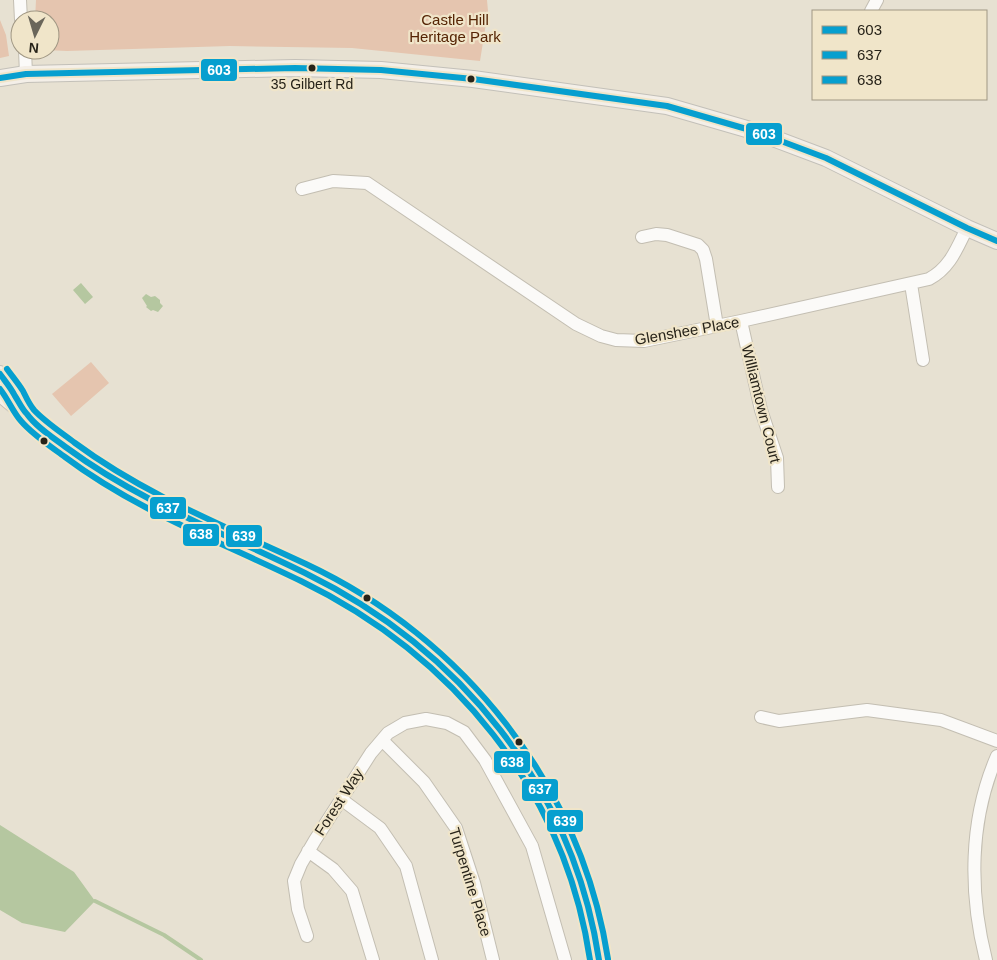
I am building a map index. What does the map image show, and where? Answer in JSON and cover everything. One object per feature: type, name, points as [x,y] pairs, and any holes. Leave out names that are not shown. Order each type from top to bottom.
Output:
[{"type":"main road","points":[[0,78],[26,74],[295,68],[381,70],[474,79],[667,106],[757,132],[826,158],[997,241]]},
{"type":"main road","points":[[0,374],[28,415]]},
{"type":"main road","points":[[0,393],[67,448],[107,476],[146,499],[348,594],[403,630],[439,660],[490,714],[516,749],[543,794],[569,845],[579,872],[587,898],[599,960]]},
{"type":"street","points":[[25,60],[26,74]]},
{"type":"street","name":"Glenshee Place","points":[[302,189],[333,181],[367,182],[576,324],[601,336],[616,340],[644,341],[930,279],[938,275],[945,268],[968,228]]},
{"type":"street","points":[[642,237],[656,234],[667,235],[698,245],[706,259],[718,326]]},
{"type":"street","points":[[911,284],[923,360]]},
{"type":"street","name":"Williamtown Court","points":[[741,321],[761,410],[777,458],[778,487]]},
{"type":"street","points":[[761,717],[779,721],[867,710],[940,720],[997,740]]},
{"type":"street","name":"Forest Way","points":[[307,936],[298,909],[294,881],[308,851],[372,753],[388,733],[405,723],[426,719],[448,723],[464,732],[485,760],[532,846],[565,960]]},
{"type":"street","name":"Turpentine Place","points":[[382,740],[424,782],[456,828],[474,883],[493,960]]},
{"type":"street","points":[[986,960],[976,909],[976,837],[980,808],[989,774],[997,756]]},
{"type":"street","points":[[342,799],[380,828],[406,866],[432,960]]},
{"type":"street","points":[[308,851],[334,869],[352,891],[373,960]]},
{"type":"green space","name":"Castle Hill Heritage Park","points":[[36,0],[487,0],[488,11],[480,61],[352,48],[230,46],[60,51],[60,10],[36,10]]},
{"type":"green space","points":[[0,20],[6,35],[9,56],[0,58]]},
{"type":"green space","points":[[91,362],[109,383],[71,416],[52,394]]},
{"type":"shaded area","points":[[81,283],[93,297],[85,304],[73,290]]},
{"type":"shaded area","points":[[146,294],[151,297],[155,296],[160,300],[163,306],[158,312],[151,311],[146,307],[142,298]]},
{"type":"shaded area","points":[[0,825],[74,872],[95,901],[65,932],[22,923],[0,910]]},
{"type":"waterway","points":[[95,901],[164,935],[201,960]]},
{"type":"transit line","name":"603","points":[[0,78],[26,74],[295,68],[381,70],[473,79],[667,106],[757,132],[826,158],[997,241]]},
{"type":"transit line","name":"639","points":[[7,369],[21,388],[32,408],[38,414],[102,462],[187,509],[306,564],[363,595],[416,632],[464,676],[506,724],[542,777],[572,834],[594,895],[608,959]]},
{"type":"transit line","name":"637","points":[[0,374],[24,410],[36,424],[51,437],[95,467],[153,501],[305,573],[361,604],[413,641],[459,683],[500,730],[535,782],[564,837],[585,897],[599,960]]},
{"type":"transit line","name":"638","points":[[0,389],[18,417],[31,431],[93,476],[150,510],[301,581],[356,612],[407,648],[453,689],[493,734],[528,785],[556,839],[577,898],[590,960]]},
{"type":"place","name":"35 Gilbert Rd","points":[[312,68]]}]
